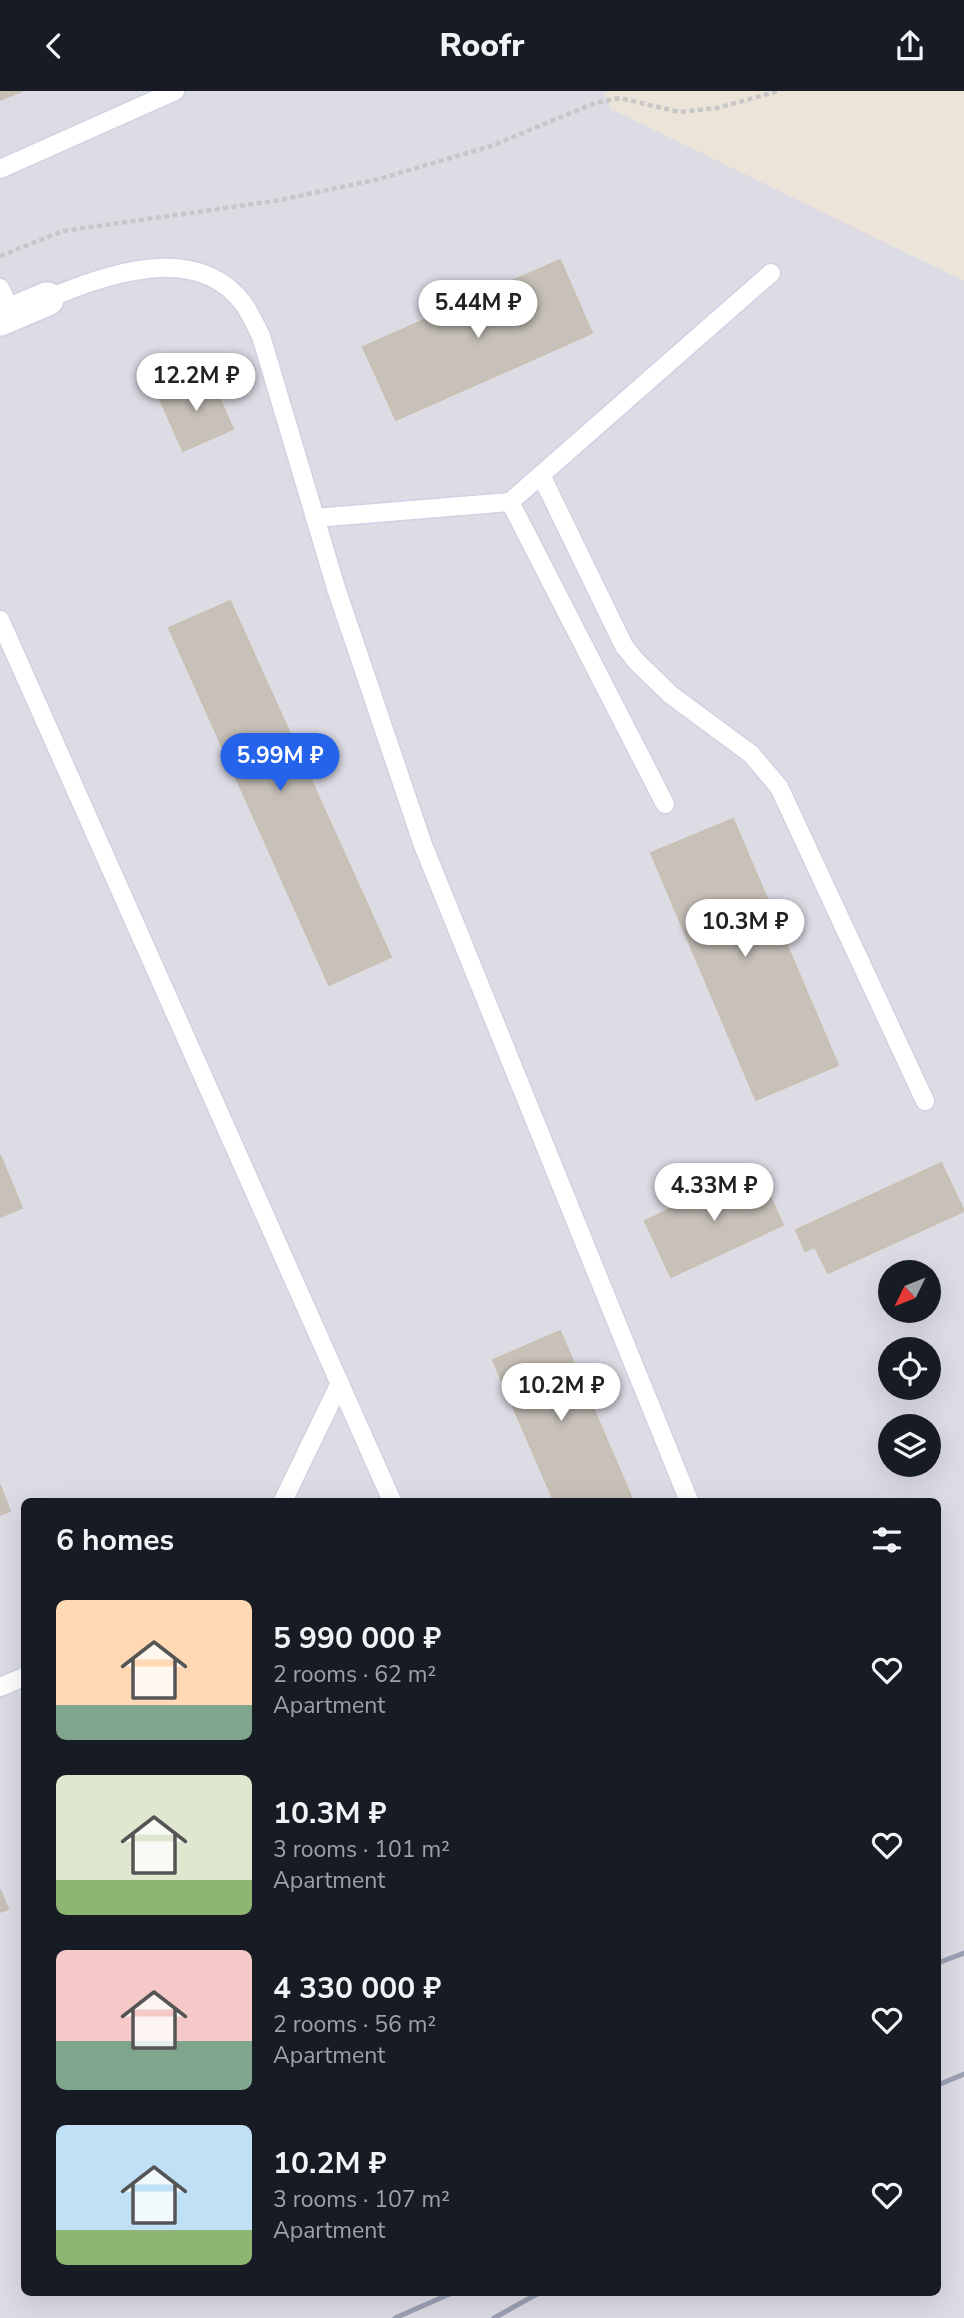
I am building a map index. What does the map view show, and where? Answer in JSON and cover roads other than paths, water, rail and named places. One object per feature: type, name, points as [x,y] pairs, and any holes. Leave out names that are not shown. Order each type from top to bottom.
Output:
[{"type":"street","points":[[4,307],[47,299]]},
{"type":"lane","points":[[0,169],[175,91]]},
{"type":"lane","points":[[47,299],[95,280],[163,266],[190,270],[221,282],[242,302],[261,336],[336,588],[423,845],[688,1498]]},
{"type":"lane","points":[[315,517],[510,502],[771,273]]},
{"type":"lane","points":[[541,475],[624,646],[671,695],[751,754],[779,787],[925,1101]]},
{"type":"lane","points":[[510,502],[665,804]]},
{"type":"lane","points":[[0,620],[391,1498]]},
{"type":"lane","points":[[284,1498],[340,1383]]},
{"type":"lane","points":[[0,1687],[21,1678]]},
{"type":"railway","points":[[941,1962],[964,1953]]},
{"type":"railway","points":[[941,2084],[964,2074]]},
{"type":"railway","points":[[395,2318],[445,2296]]},
{"type":"railway","points":[[494,2318],[534,2296]]}]
